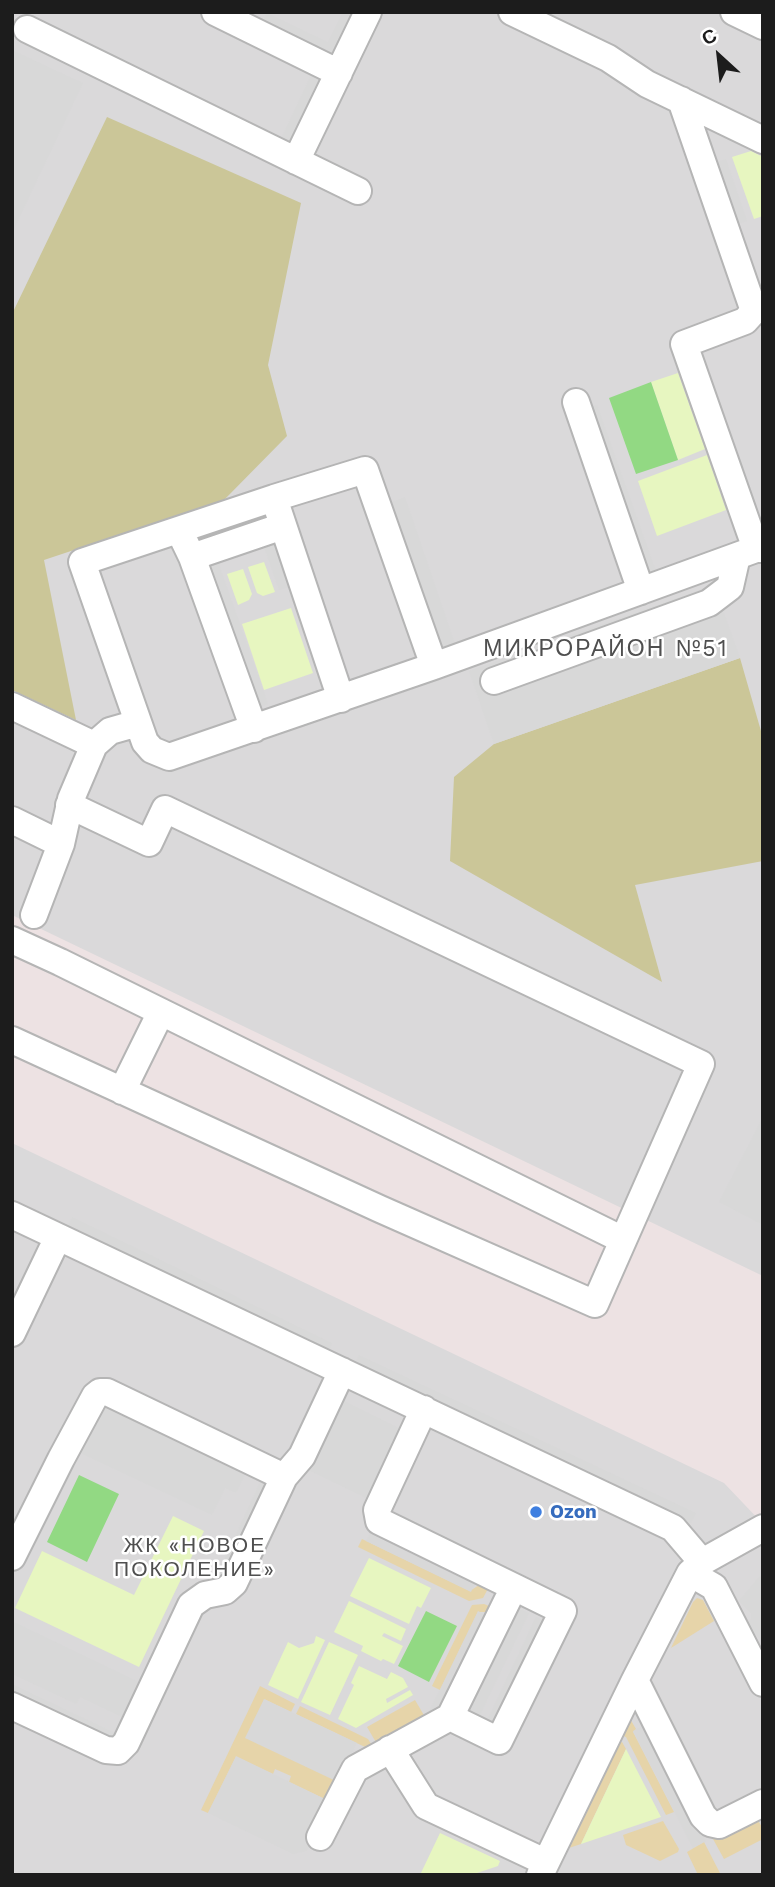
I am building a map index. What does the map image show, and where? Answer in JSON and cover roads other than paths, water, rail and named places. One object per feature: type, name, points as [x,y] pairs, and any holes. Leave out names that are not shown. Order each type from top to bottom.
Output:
[{"type":"lane","points":[[215,12],[339,73]]},
{"type":"lane","points":[[296,161],[368,12]]},
{"type":"lane","points":[[512,12],[608,58],[647,84],[763,140]]},
{"type":"lane","points":[[734,12],[763,26]]},
{"type":"lane","points":[[27,29],[358,191]]},
{"type":"lane","points":[[494,681],[709,603],[730,587],[752,551],[684,344],[745,321],[758,310],[681,100]]},
{"type":"lane","points":[[576,402],[641,591]]},
{"type":"lane","points":[[434,666],[365,470],[82,562],[145,742],[152,750],[169,757],[341,699],[434,666],[752,551]]},
{"type":"lane","points":[[274,498],[341,699]]},
{"type":"lane","points":[[192,557],[283,526]]},
{"type":"lane","points":[[179,530],[192,557],[254,729]]},
{"type":"lane","points":[[12,706],[94,746]]},
{"type":"lane","points":[[34,915],[61,844],[69,805],[94,746],[110,731],[138,723]]},
{"type":"lane","points":[[12,1040],[380,1209],[595,1304],[701,1065],[165,809],[149,843],[69,805]]},
{"type":"lane","points":[[12,820],[61,844]]},
{"type":"lane","points":[[12,940],[623,1240]]},
{"type":"lane","points":[[122,1091],[161,1012]]},
{"type":"lane","points":[[12,1215],[673,1528],[696,1568],[714,1587],[763,1683]]},
{"type":"lane","points":[[12,1333],[58,1237]]},
{"type":"lane","points":[[12,1706],[106,1750],[118,1751],[126,1743],[191,1605],[205,1595],[225,1591],[234,1583],[284,1476],[302,1456],[342,1371]]},
{"type":"lane","points":[[12,1557],[72,1439],[95,1396],[100,1392],[107,1392],[284,1476]]},
{"type":"lane","points":[[424,1409],[377,1510],[379,1521],[563,1611],[499,1741],[450,1717]]},
{"type":"lane","points":[[390,1749],[426,1806],[542,1869],[635,1680],[696,1568],[763,1528]]},
{"type":"lane","points":[[320,1837],[355,1769],[450,1717],[514,1587]]},
{"type":"lane","points":[[635,1680],[703,1816],[710,1824],[719,1825],[763,1803]]},
{"type":"place","name":"Ozon","points":[[536,1512]]},
{"type":"district","name":"МИКРОРАЙОН №51","points":[[606,649]]},
{"type":"district","name":"ЖК «НОВОЕ ПОКОЛЕНИЕ»","points":[[195,1558]]}]
